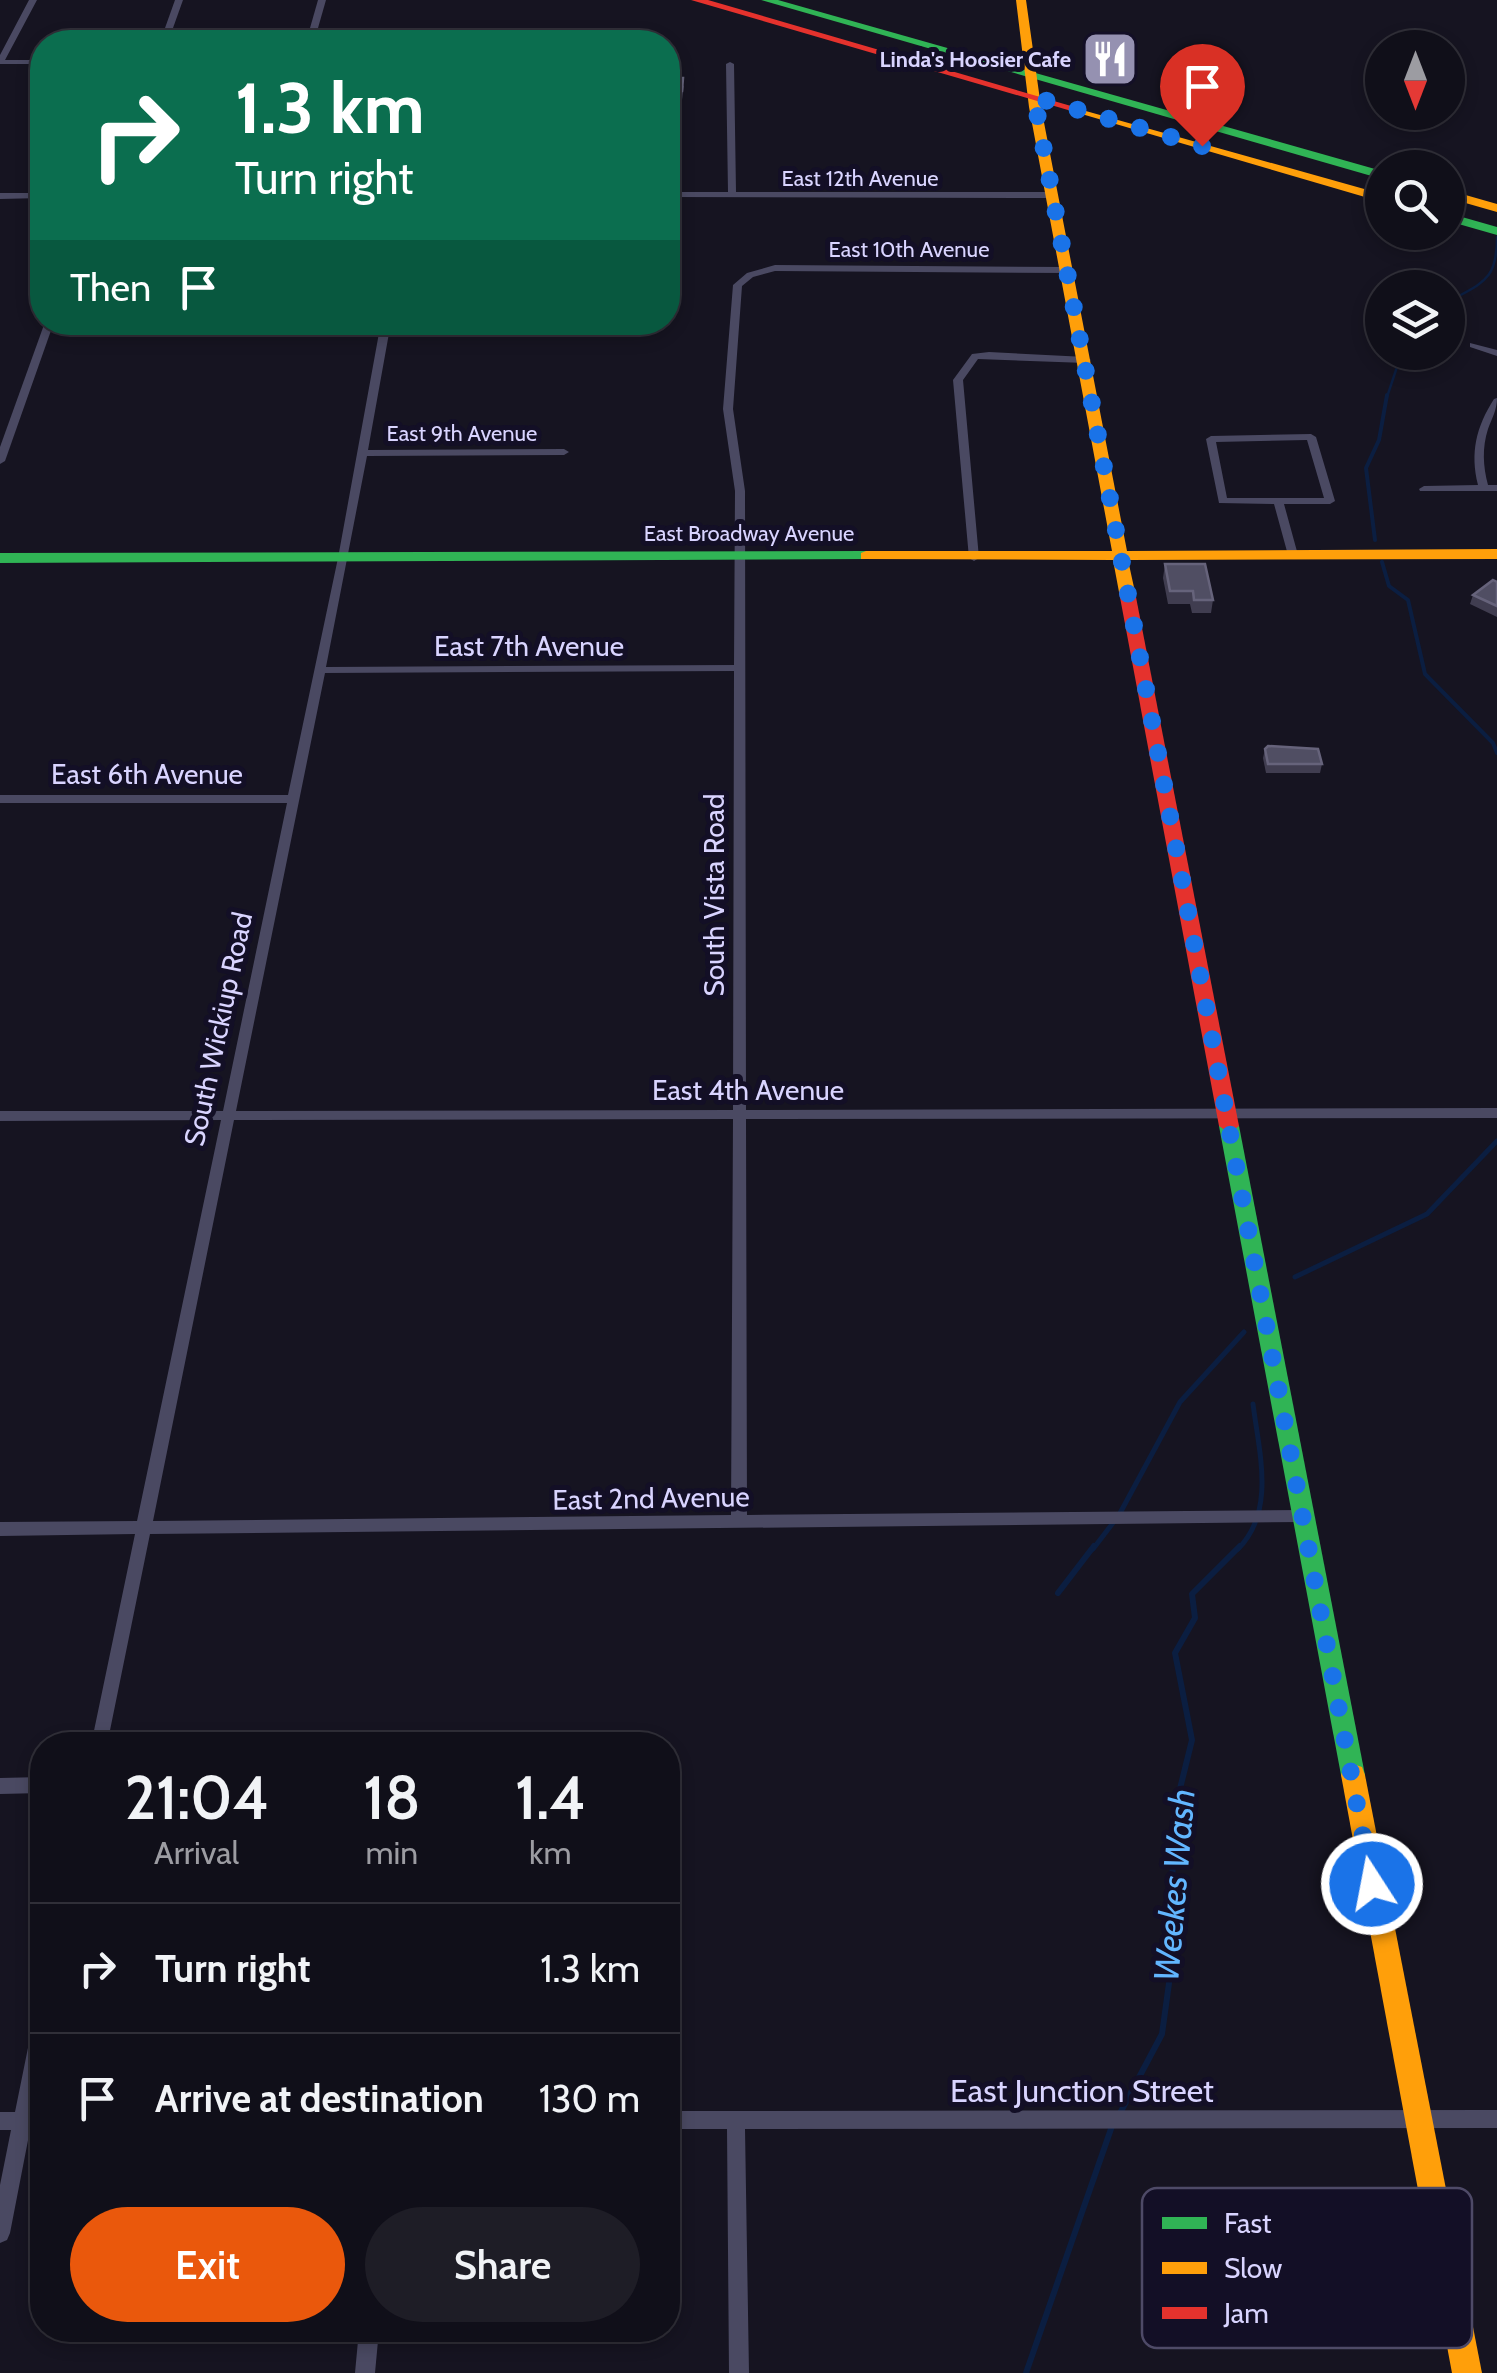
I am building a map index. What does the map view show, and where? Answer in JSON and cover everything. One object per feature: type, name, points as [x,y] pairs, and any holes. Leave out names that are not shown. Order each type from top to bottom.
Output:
[{"type":"main road","points":[[696,0],[1365,193]]},
{"type":"main road","points":[[766,0],[1365,170]]},
{"type":"main road","points":[[1021,0],[1034,97],[1120,555],[1432,2188]]},
{"type":"main road","points":[[1465,199],[1496,208]]},
{"type":"main road","points":[[1465,221],[1497,231]]},
{"type":"main road","name":"East Broadway Avenue","points":[[0,558],[1497,554]]},
{"type":"main road","points":[[1463,2348],[1468,2373]]},
{"type":"street","points":[[30,62],[0,62],[33,0]]},
{"type":"street","points":[[169,30],[180,0]]},
{"type":"street","points":[[313,30],[322,0]]},
{"type":"street","points":[[730,64],[732,195]]},
{"type":"street","name":"East 12th Avenue","points":[[680,195],[1054,195]]},
{"type":"street","points":[[0,196],[30,196]]},
{"type":"street","name":"East 10th Avenue","points":[[750,275],[775,268],[1068,270]]},
{"type":"street","name":"South Vista Road","points":[[739,1522],[740,491],[728,409],[738,284],[750,275]]},
{"type":"street","points":[[0,461],[45,335]]},
{"type":"street","name":"South Wickiup Road","points":[[102,1732],[343,558],[384,335]]},
{"type":"street","points":[[1473,345],[1497,353]]},
{"type":"street","points":[[974,558],[958,380],[975,356],[1086,360]]},
{"type":"street","points":[[1491,488],[1477,464],[1478,442],[1484,420],[1497,401]]},
{"type":"street","points":[[1311,437],[1330,501],[1279,503],[1223,501],[1212,439],[1311,437]]},
{"type":"street","name":"East 9th Avenue","points":[[362,453],[564,452]]},
{"type":"street","points":[[1424,488],[1491,488]]},
{"type":"street","points":[[1279,503],[1293,555]]},
{"type":"street","name":"East 7th Avenue","points":[[320,670],[739,668]]},
{"type":"street","name":"East 6th Avenue","points":[[0,799],[293,799]]},
{"type":"street","name":"East 4th Avenue","points":[[0,1116],[1497,1113]]},
{"type":"street","name":"East 2nd Avenue","points":[[0,1529],[1302,1516]]},
{"type":"street","points":[[0,1786],[30,1785]]},
{"type":"street","name":"East Junction Street","points":[[680,2120],[1497,2119]]},
{"type":"street","points":[[736,2120],[739,2373]]},
{"type":"street","points":[[0,2121],[30,2121]]},
{"type":"street","points":[[0,2234],[30,2131]]},
{"type":"street","points":[[365,2373],[368,2342]]},
{"type":"building","points":[[1165,564],[1205,564],[1213,600],[1194,600],[1193,591],[1170,591]]},
{"type":"building","points":[[1493,580],[1497,582],[1497,606],[1473,595]]},
{"type":"building","points":[[1268,746],[1318,749],[1322,764],[1268,764]]},
{"type":"waterway","name":"Weekes Wash","points":[[1465,293],[1491,272],[1497,237]]},
{"type":"waterway","name":"Weekes Wash","points":[[1387,397],[1396,370]]},
{"type":"waterway","name":"Weekes Wash","points":[[1375,540],[1366,468],[1379,440],[1387,395]]},
{"type":"waterway","name":"Weekes Wash","points":[[1382,562],[1389,586],[1408,600],[1425,674],[1493,743],[1497,753]]},
{"type":"waterway","name":"Weekes Wash","points":[[1295,1277],[1427,1214],[1497,1141]]},
{"type":"waterway","points":[[1093,1549],[1119,1515],[1180,1402],[1244,1332]]},
{"type":"waterway","name":"Weekes Wash","points":[[1238,1549],[1250,1534],[1261,1499],[1261,1461],[1253,1404]]},
{"type":"waterway","points":[[1058,1593],[1094,1546]]},
{"type":"waterway","name":"Weekes Wash","points":[[1118,2117],[1162,2034],[1170,1976],[1174,1813],[1192,1740],[1175,1653],[1195,1618],[1192,1594],[1240,1546]]},
{"type":"waterway","name":"Weekes Wash","points":[[1026,2373],[1112,2126]]},
{"type":"traffic: fast","points":[[766,0],[1365,170]]},
{"type":"traffic: fast","points":[[1465,222],[1497,231]]},
{"type":"traffic: fast","points":[[0,558],[866,556]]},
{"type":"traffic: fast","points":[[1229,1126],[1353,1775]]},
{"type":"traffic: slow","points":[[1021,0],[1035,107],[1127,592]]},
{"type":"traffic: slow","points":[[1072,108],[1365,193]]},
{"type":"traffic: slow","points":[[1465,199],[1497,208]]},
{"type":"traffic: slow","points":[[866,556],[1497,554]]},
{"type":"traffic: slow","points":[[1353,1775],[1432,2188]]},
{"type":"traffic: slow","points":[[1462,2348],[1467,2373]]},
{"type":"traffic: jam","points":[[696,0],[1072,108]]},
{"type":"traffic: jam","points":[[1127,592],[1229,1126]]},
{"type":"place","name":"Linda's Hoosier Cafe","points":[[1110,59]]},
{"type":"route","points":[[1202,146],[1034,97],[1372,1884]]}]
